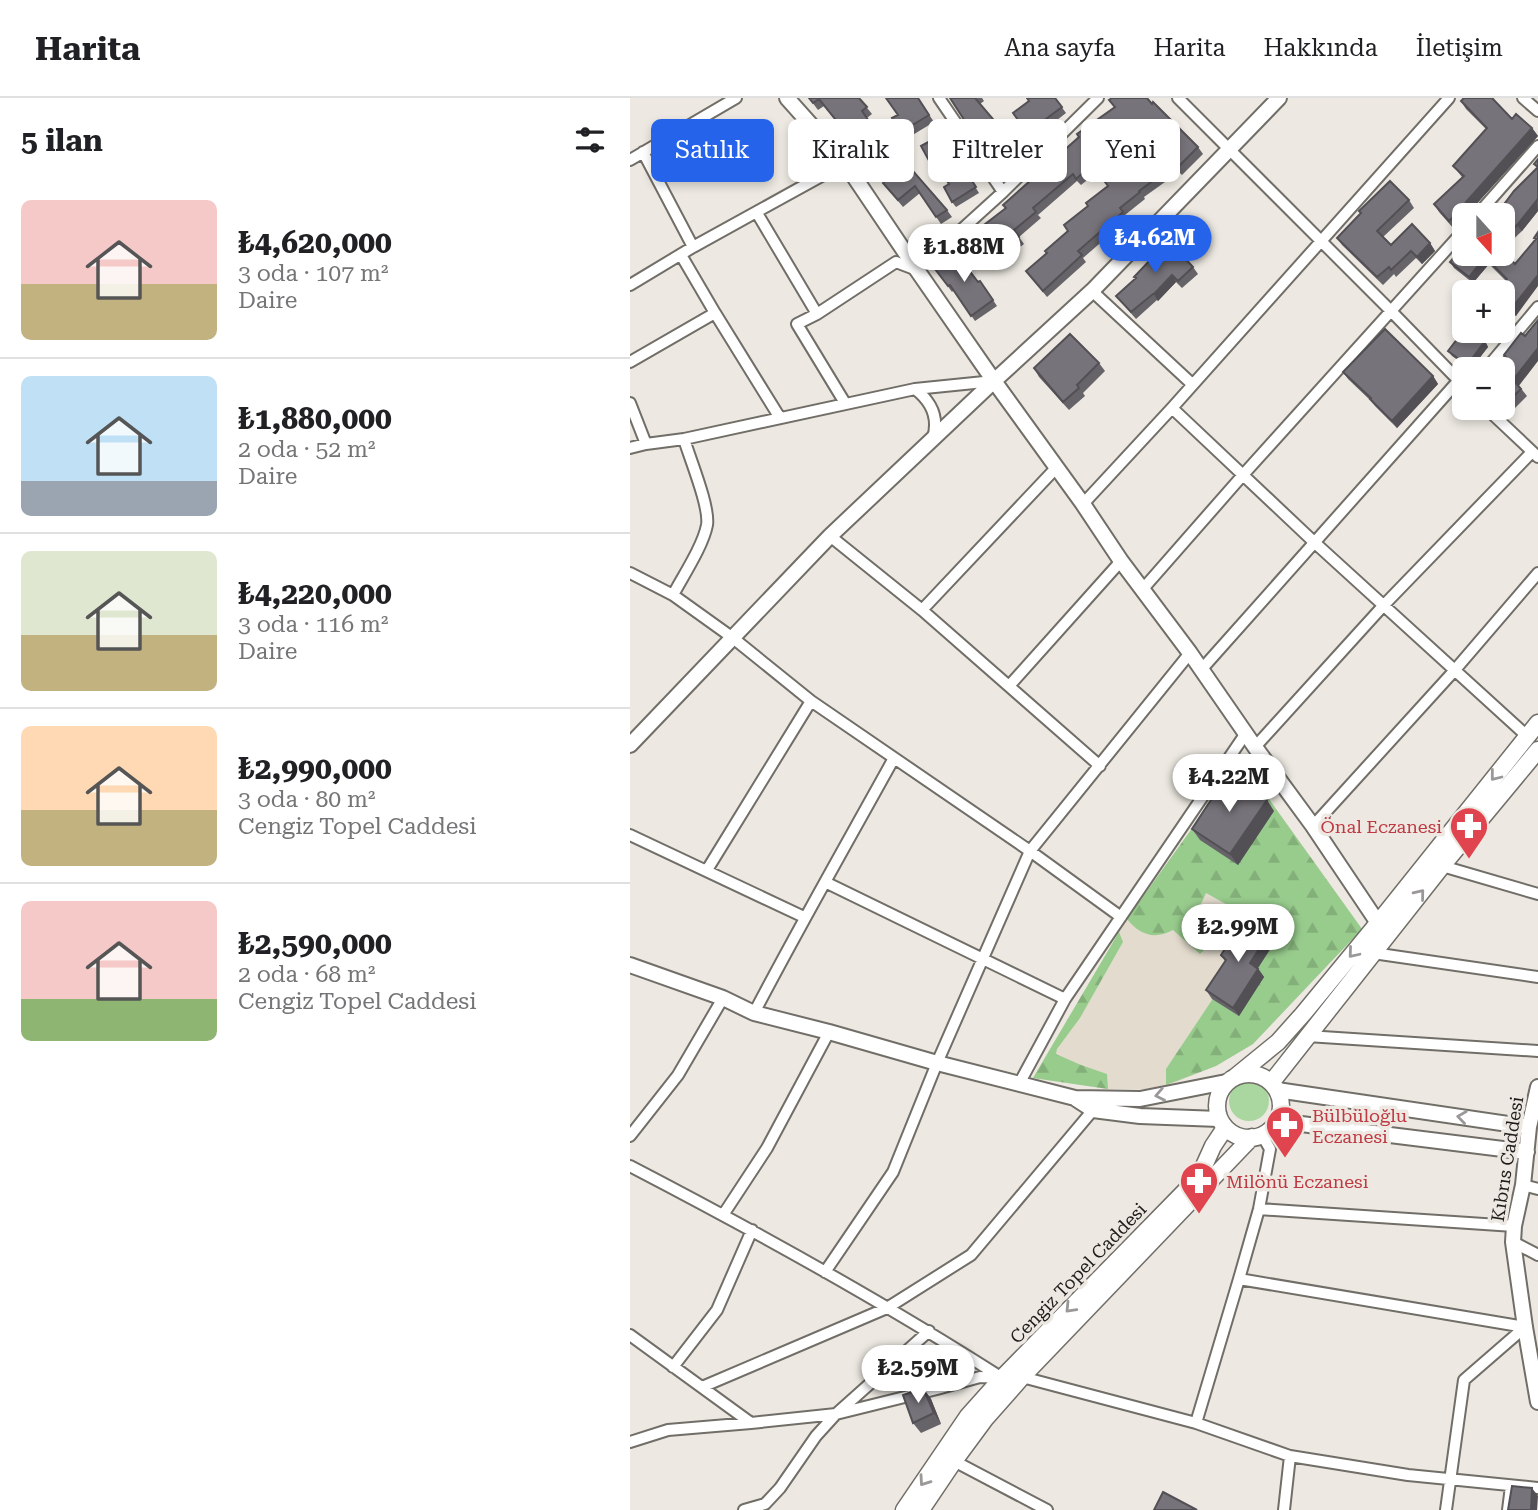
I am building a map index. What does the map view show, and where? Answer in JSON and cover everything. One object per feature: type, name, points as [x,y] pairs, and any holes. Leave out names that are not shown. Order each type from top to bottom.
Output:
[{"type":"main road","points":[[1231,1079],[1244,1074],[1254,1074],[1263,1077],[1274,1087],[1280,1100],[1280,1111],[1271,1129],[1257,1136],[1242,1137],[1233,1134],[1222,1123],[1216,1110],[1220,1090],[1231,1079],[1278,1042],[1378,923],[1538,723]]},
{"type":"main road","points":[[1274,1087],[1307,1036],[1538,750]]},
{"type":"main road","name":"Cengiz Topel Caddesi","points":[[904,1510],[968,1416],[1199,1177],[1222,1123]]},
{"type":"main road","name":"Cengiz Topel Caddesi","points":[[921,1510],[985,1419],[1257,1136]]},
{"type":"street","points":[[630,160],[736,98]]},
{"type":"street","points":[[787,98],[806,119]]},
{"type":"street","points":[[939,98],[1003,192]]},
{"type":"street","points":[[916,270],[1003,192],[1085,102],[1098,98]]},
{"type":"street","points":[[1178,98],[1452,375]]},
{"type":"street","points":[[630,745],[830,537],[1092,291],[1279,98]]},
{"type":"street","points":[[1083,504],[1448,98]]},
{"type":"street","points":[[1523,98],[1538,111]]},
{"type":"street","points":[[1488,203],[1538,146]]},
{"type":"street","points":[[643,152],[692,247]]},
{"type":"street","points":[[630,285],[692,247],[812,182]]},
{"type":"street","points":[[858,182],[916,270],[1121,561],[1313,826],[1378,923]]},
{"type":"street","points":[[757,213],[817,314]]},
{"type":"street","points":[[1142,590],[1452,243]]},
{"type":"street","points":[[681,254],[780,418]]},
{"type":"street","points":[[845,403],[797,324],[817,314],[896,262],[916,270]]},
{"type":"street","points":[[1092,291],[1192,384]]},
{"type":"street","points":[[1496,357],[1538,307]]},
{"type":"street","points":[[630,362],[715,313]]},
{"type":"street","points":[[630,448],[684,439],[915,389],[994,381]]},
{"type":"street","points":[[915,389],[929,401],[932,409],[935,431],[933,440]]},
{"type":"street","points":[[1201,670],[1314,542],[1452,394]]},
{"type":"street","points":[[630,403],[646,444]]},
{"type":"street","points":[[1172,408],[1242,476],[1527,736]]},
{"type":"street","points":[[1255,747],[1383,606],[1535,454],[1499,420]]},
{"type":"street","points":[[673,595],[707,526],[707,512],[684,439]]},
{"type":"street","points":[[922,610],[1056,468]]},
{"type":"street","points":[[830,537],[922,610],[1100,766]]},
{"type":"street","points":[[1009,686],[1121,561]]},
{"type":"street","points":[[630,573],[673,595],[733,638],[811,701],[1121,916]]},
{"type":"street","points":[[1313,826],[1454,671],[1538,573]]},
{"type":"street","points":[[825,1272],[893,1172],[937,1063],[1030,851],[1190,653]]},
{"type":"street","points":[[707,870],[811,701]]},
{"type":"street","points":[[1019,1084],[1065,999],[1246,733]]},
{"type":"street","points":[[754,1013],[804,917],[894,758]]},
{"type":"street","points":[[630,835],[804,917]]},
{"type":"street","points":[[1442,866],[1538,894]]},
{"type":"street","points":[[825,882],[1065,999]]},
{"type":"street","points":[[1373,953],[1538,977]]},
{"type":"street","points":[[630,964],[723,998],[754,1013],[1075,1098],[1140,1099],[1231,1079]]},
{"type":"street","points":[[630,1136],[678,1075],[723,998]]},
{"type":"street","points":[[723,1214],[767,1148],[829,1031]]},
{"type":"street","points":[[1307,1036],[1538,1051]]},
{"type":"street","points":[[1274,1087],[1531,1138]]},
{"type":"street","name":"Kıbrıs Caddesi","points":[[1538,1087],[1513,1242],[1524,1327],[1538,1402]]},
{"type":"street","points":[[1075,1098],[1093,1110],[1222,1123]]},
{"type":"street","points":[[702,1387],[887,1308],[971,1255],[1093,1110]]},
{"type":"street","points":[[1277,1121],[1531,1138]]},
{"type":"street","points":[[1196,1423],[1259,1209],[1270,1149],[1257,1136]]},
{"type":"street","points":[[630,1166],[752,1230],[929,1331],[1002,1378]]},
{"type":"street","points":[[1523,1185],[1538,1189]]},
{"type":"street","points":[[1259,1209],[1514,1226]]},
{"type":"street","points":[[673,1367],[717,1310],[752,1230]]},
{"type":"street","points":[[1513,1242],[1538,1255]]},
{"type":"street","points":[[1240,1279],[1524,1327]]},
{"type":"street","points":[[1446,1510],[1464,1380],[1524,1327]]},
{"type":"street","points":[[744,1510],[765,1504],[836,1414],[929,1331]]},
{"type":"street","points":[[630,1335],[751,1423]]},
{"type":"street","points":[[630,1442],[668,1430],[836,1414],[980,1377],[1002,1378]]},
{"type":"street","points":[[1023,1377],[1196,1423],[1290,1456],[1450,1480],[1538,1488]]},
{"type":"street","points":[[1284,1510],[1290,1456]]},
{"type":"street","points":[[954,1461],[1047,1510]]},
{"type":"street","points":[[1508,1510],[1511,1486]]},
{"type":"shaded area","points":[[1241,760],[1362,929],[1253,1044],[1216,1066],[1174,1083],[1146,1089],[1108,1089],[1033,1078],[1127,919]]},
{"type":"green space","points":[[1241,760],[1362,929],[1253,1044],[1216,1066],[1166,1085],[1166,1069],[1242,955],[1225,945],[1221,934],[1232,922],[1233,908],[1206,893],[1192,924],[1204,937],[1204,950],[1200,954],[1173,930],[1160,935],[1148,934],[1137,929],[1127,919]]},
{"type":"green space","points":[[1119,932],[1123,942],[1080,1018],[1056,1054],[1107,1074],[1108,1089],[1033,1078]]},
{"type":"green space","points":[[1249,1081],[1263,1087],[1269,1101],[1263,1115],[1249,1121],[1235,1115],[1229,1101],[1235,1087]]},
{"type":"building","points":[[809,98],[859,98],[867,107],[862,111],[867,119],[835,119],[819,99],[813,103]]},
{"type":"building","points":[[886,98],[918,98],[929,115],[914,124],[914,119],[892,118],[898,115]]},
{"type":"building","points":[[950,98],[975,98],[993,119],[964,119]]},
{"type":"building","points":[[1027,98],[1055,98],[1062,107],[1046,119],[1017,119],[1013,113],[1029,101]]},
{"type":"building","points":[[1147,98],[1170,119],[1098,119],[1115,107],[1109,100]]},
{"type":"building","points":[[1464,98],[1492,98],[1512,119],[1516,114],[1532,128],[1466,203],[1452,203],[1452,218],[1449,221],[1434,204],[1464,176],[1453,166],[1487,128],[1461,101]]},
{"type":"building","points":[[1180,129],[1198,147],[1180,165]]},
{"type":"building","points":[[1081,131],[1081,175],[1076,179],[1073,174],[1067,179],[1067,148],[1079,137],[1077,134]]},
{"type":"building","points":[[928,142],[928,159],[921,146]]},
{"type":"building","points":[[1538,167],[1538,201],[1516,226],[1516,203],[1505,203]]},
{"type":"building","points":[[914,172],[947,210],[936,217],[915,186],[898,200],[883,183],[914,182]]},
{"type":"building","points":[[1390,181],[1409,200],[1377,231],[1391,245],[1412,224],[1430,243],[1417,257],[1411,251],[1391,270],[1389,267],[1377,277],[1337,238],[1361,213],[1359,211]]},
{"type":"building","points":[[948,182],[973,182],[976,187],[952,202],[944,187],[949,184]]},
{"type":"building","points":[[1029,182],[1064,182],[1033,208],[1036,212],[1014,230],[1019,237],[1003,249],[984,225],[1006,208],[1003,205]]},
{"type":"building","points":[[1105,182],[1151,182],[1120,208],[1123,212],[1078,251],[1082,255],[1043,291],[1026,271],[1068,231],[1064,225],[1108,186]]},
{"type":"building","points":[[1538,232],[1538,275],[1515,304],[1515,280],[1506,280],[1494,266],[1516,266],[1536,239],[1534,238]]},
{"type":"building","points":[[1166,238],[1193,267],[1178,281],[1172,275],[1131,312],[1116,296],[1136,278],[1134,277],[1154,256],[1151,252]]},
{"type":"building","points":[[956,253],[993,300],[971,316],[950,285],[948,286],[935,269]]},
{"type":"building","points":[[1455,266],[1478,266],[1469,277]]},
{"type":"building","points":[[1538,320],[1538,348],[1515,377],[1515,357],[1504,355],[1521,333],[1525,336]]},
{"type":"building","points":[[1385,329],[1433,376],[1392,421],[1343,372]]},
{"type":"building","points":[[1070,334],[1099,363],[1077,385],[1079,388],[1063,402],[1034,368]]},
{"type":"building","points":[[1454,343],[1484,343],[1473,357],[1456,357],[1448,351]]},
{"type":"building","points":[[1515,382],[1521,389],[1515,395]]},
{"type":"building","points":[[1228,774],[1267,800],[1230,854],[1192,829]]},
{"type":"building","points":[[1244,919],[1268,935],[1250,963],[1258,969],[1233,1008],[1206,990],[1226,960],[1221,955]]},
{"type":"building","points":[[923,1388],[934,1413],[913,1423],[903,1395]]},
{"type":"building","points":[[1512,1486],[1532,1488],[1531,1510],[1508,1510]]},
{"type":"building","points":[[1163,1492],[1197,1510],[1154,1510]]},
{"type":"place","name":"Önal Eczanesi","points":[[1469,860]]},
{"type":"place","name":"Bülbüloğlu Eczanesi","points":[[1285,1159]]},
{"type":"place","name":"Milönü Eczanesi","points":[[1199,1215]]}]
